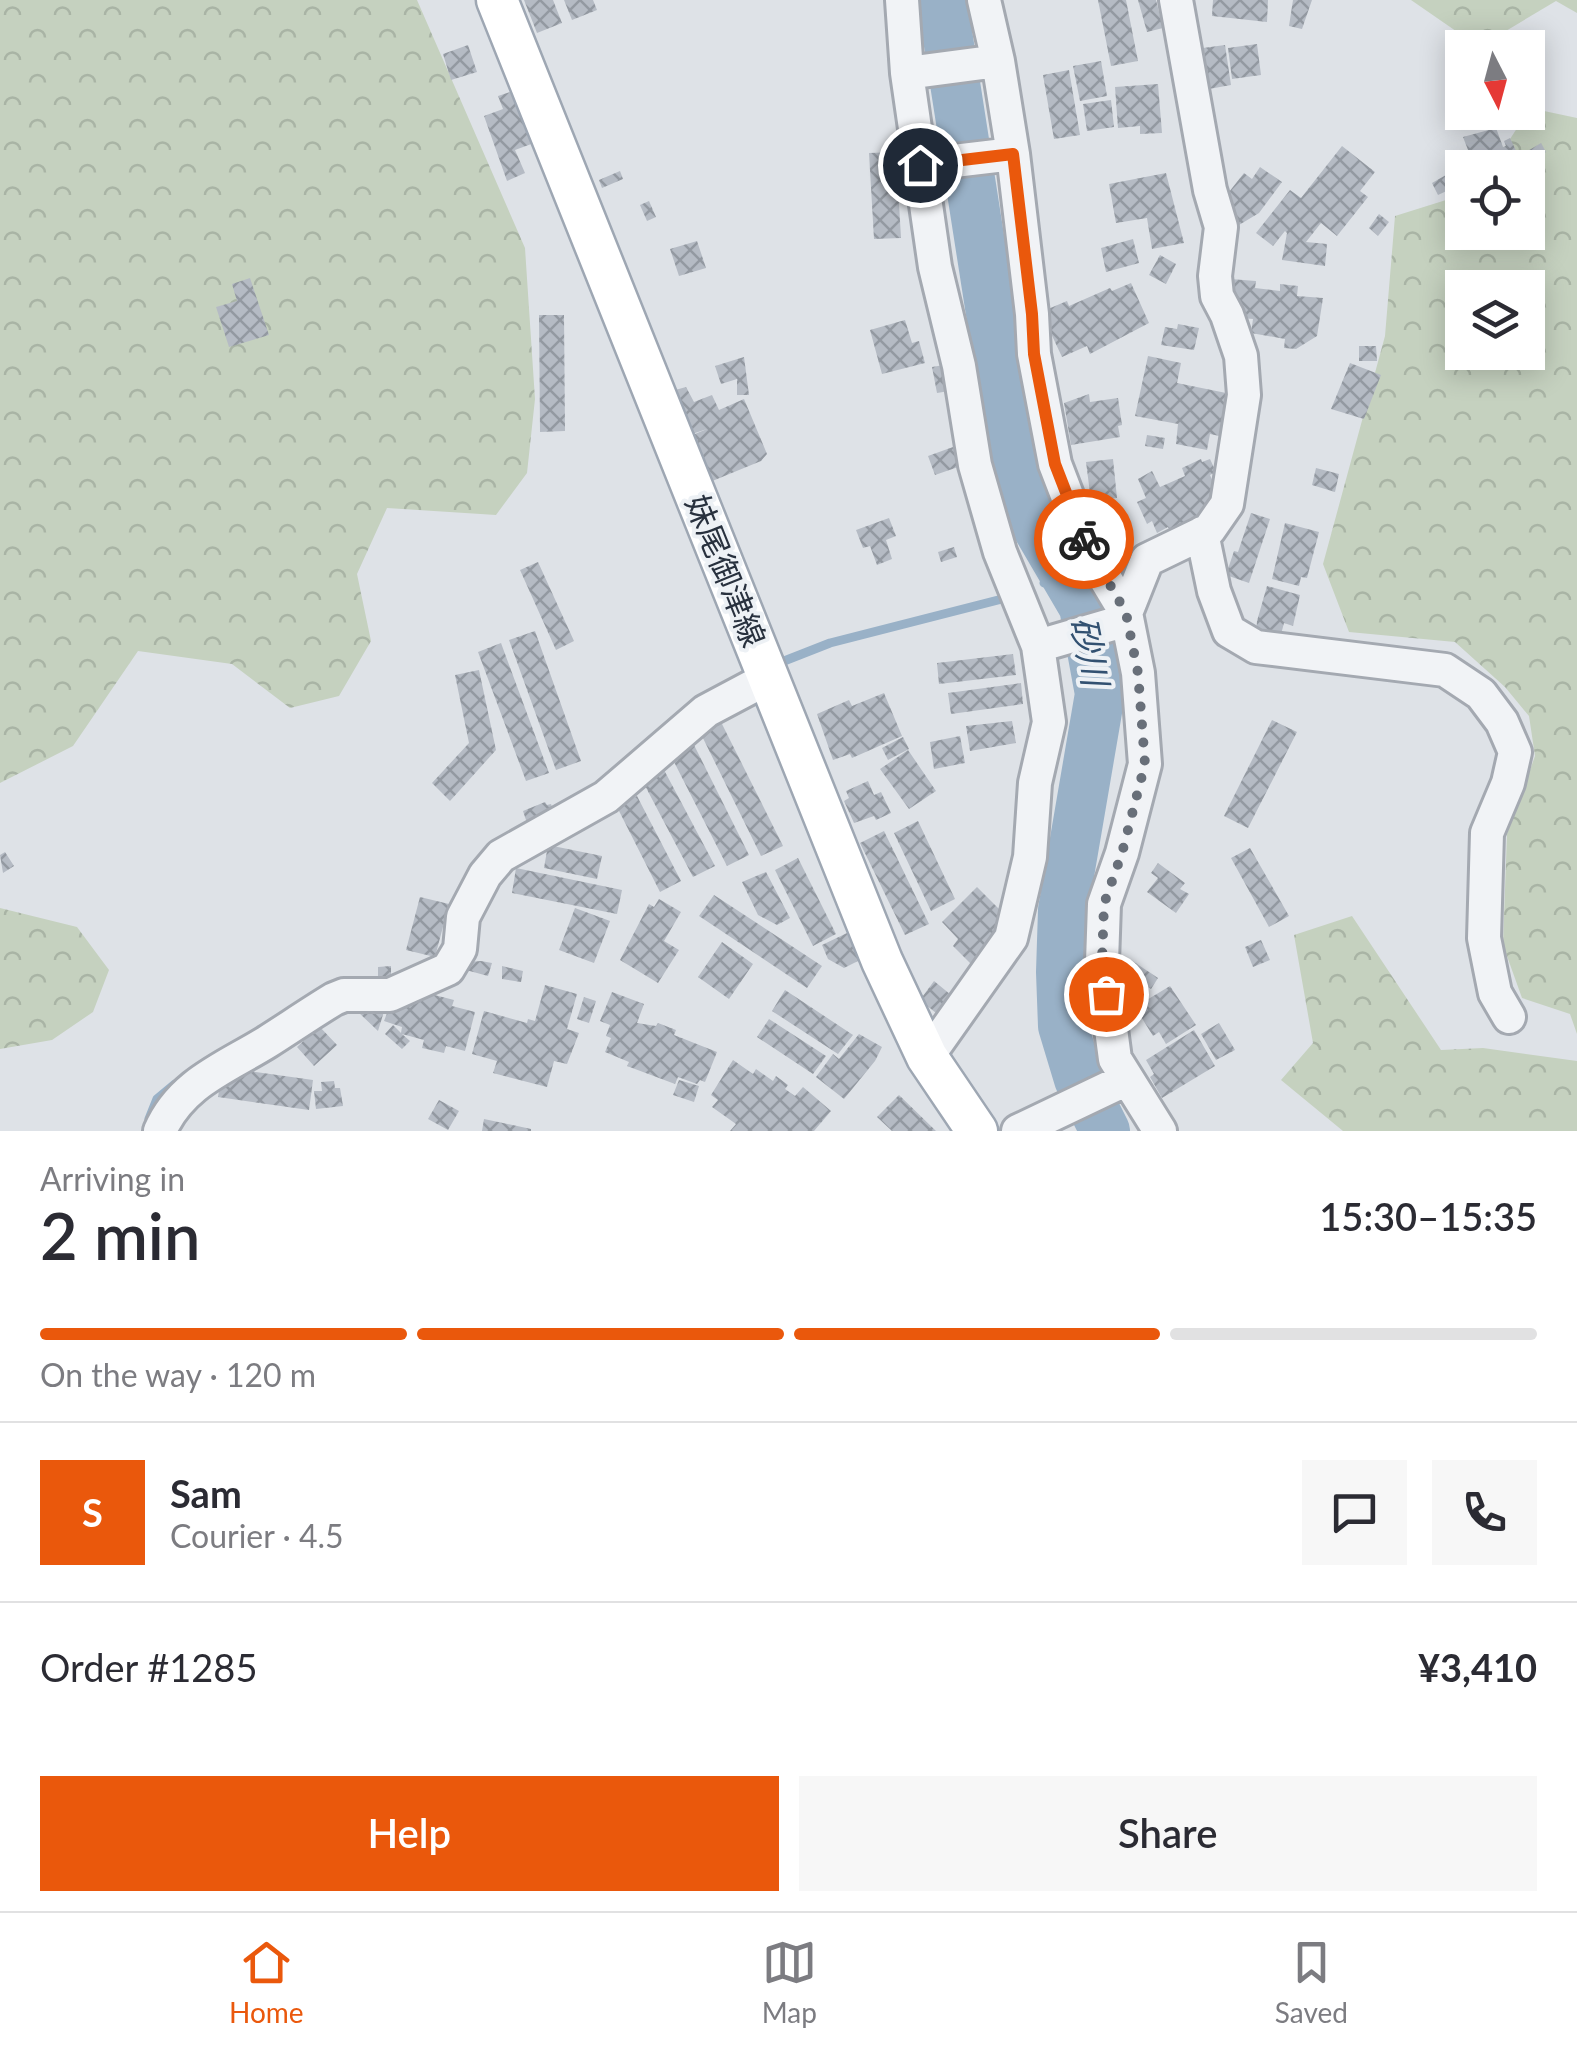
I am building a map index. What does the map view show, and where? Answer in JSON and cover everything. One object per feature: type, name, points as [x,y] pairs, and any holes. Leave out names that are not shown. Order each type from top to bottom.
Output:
[{"type":"main road","name":"妹尾御津線","points":[[496,0],[882,961],[927,1057],[976,1131]]},
{"type":"street","points":[[902,0],[907,73],[935,267],[959,366],[975,465],[1000,552],[1038,646],[1049,722],[1036,783],[1030,857],[1011,938],[927,1057]]},
{"type":"street","points":[[984,0],[1013,154],[1034,354],[1055,464],[1088,550],[1127,617],[1138,673],[1145,764],[1104,904],[1102,962],[1115,1058],[1160,1131]]},
{"type":"street","points":[[1127,617],[1147,560],[1210,530],[1227,504],[1244,396],[1241,356],[1217,296],[1222,227],[1210,190],[1176,0]]},
{"type":"street","points":[[907,73],[998,61]]},
{"type":"street","points":[[920,165],[1013,154]]},
{"type":"street","points":[[1202,534],[1214,591],[1229,630],[1242,639],[1256,647],[1445,670],[1481,694],[1502,722],[1515,752],[1508,783],[1486,833],[1484,938],[1494,994],[1509,1017]]},
{"type":"street","points":[[1038,646],[1127,617]]},
{"type":"street","points":[[160,1131],[184,1094],[204,1077],[334,999],[344,995],[390,995],[448,970],[460,949],[464,918],[500,856],[606,797],[706,711],[768,678]]},
{"type":"street","points":[[1018,1131],[1128,1079]]},
{"type":"green space","points":[[0,0],[417,0],[525,248],[535,399],[527,473],[496,515],[387,508],[357,574],[371,641],[339,696],[290,708],[232,664],[138,651],[73,746],[0,783]]},
{"type":"green space","points":[[1411,0],[1577,0],[1577,13],[1556,1],[1507,30],[1454,30]]},
{"type":"green space","points":[[1545,111],[1577,118],[1577,1034],[1570,1014],[1522,998],[1503,945],[1507,834],[1535,756],[1529,716],[1505,687],[1455,642],[1349,632],[1323,564],[1385,336],[1395,216],[1445,200],[1445,250],[1545,250],[1545,150],[1503,150],[1516,130],[1545,130]]},
{"type":"green space","points":[[0,908],[77,927],[109,970],[93,1012],[52,1040],[0,1049]]},
{"type":"green space","points":[[1352,916],[1441,1050],[1483,1048],[1577,1061],[1577,1131],[1343,1131],[1281,1080],[1313,1043],[1294,935]]},
{"type":"building","points":[[524,0],[553,0],[562,23],[537,33]]},
{"type":"building","points":[[564,0],[593,0],[597,10],[572,20]]},
{"type":"building","points":[[1098,0],[1126,0],[1138,61],[1111,66]]},
{"type":"building","points":[[1138,0],[1156,0],[1163,28],[1147,32]]},
{"type":"building","points":[[1213,0],[1268,0],[1267,22],[1212,16]]},
{"type":"building","points":[[1293,0],[1312,0],[1302,29],[1289,26]]},
{"type":"building","points":[[1257,44],[1261,75],[1232,79],[1228,48]]},
{"type":"building","points":[[468,45],[477,72],[451,80],[443,54]]},
{"type":"building","points":[[1225,45],[1231,85],[1209,89],[1203,48]]},
{"type":"building","points":[[1101,61],[1107,96],[1080,101],[1073,66]]},
{"type":"building","points":[[1069,70],[1080,135],[1054,139],[1043,75]]},
{"type":"building","points":[[1158,84],[1162,133],[1140,134],[1140,126],[1118,128],[1115,87]]},
{"type":"building","points":[[510,92],[534,143],[515,150],[525,173],[507,181],[484,116],[503,109],[498,96]]},
{"type":"building","points":[[1111,100],[1114,127],[1087,131],[1083,104]]},
{"type":"building","points":[[1497,130],[1503,147],[1510,138],[1516,150],[1468,150],[1463,137]]},
{"type":"building","points":[[1342,146],[1375,172],[1360,191],[1368,197],[1337,236],[1321,223],[1306,242],[1327,244],[1325,266],[1282,260],[1287,233],[1273,246],[1256,233],[1290,190],[1301,198]]},
{"type":"building","points":[[896,152],[901,238],[874,239],[869,153]]},
{"type":"building","points":[[1260,167],[1282,182],[1259,213],[1239,225],[1229,192],[1244,173],[1252,179]]},
{"type":"building","points":[[620,171],[623,179],[602,188],[599,180]]},
{"type":"building","points":[[1166,173],[1184,243],[1152,249],[1147,218],[1116,223],[1109,184]]},
{"type":"building","points":[[1445,176],[1445,192],[1438,195],[1432,183]]},
{"type":"building","points":[[649,201],[656,217],[647,221],[640,205]]},
{"type":"building","points":[[1379,214],[1389,222],[1378,236],[1369,228]]},
{"type":"building","points":[[1133,239],[1139,263],[1106,272],[1101,248]]},
{"type":"building","points":[[697,241],[706,268],[679,276],[670,249]]},
{"type":"building","points":[[1160,255],[1176,264],[1166,284],[1149,275]]},
{"type":"building","points":[[250,278],[269,335],[229,347],[216,307],[237,301],[232,284]]},
{"type":"building","points":[[1230,279],[1256,281],[1255,288],[1280,291],[1280,284],[1298,286],[1297,296],[1323,298],[1317,336],[1296,349],[1284,348],[1285,339],[1251,333],[1253,319],[1241,318],[1230,297]]},
{"type":"building","points":[[1131,283],[1149,323],[1090,354],[1087,346],[1062,357],[1041,312]]},
{"type":"building","points":[[539,315],[564,315],[565,431],[540,432]]},
{"type":"building","points":[[905,320],[912,343],[919,341],[925,363],[882,374],[870,330]]},
{"type":"building","points":[[1178,324],[1199,328],[1194,350],[1161,345],[1165,327],[1177,329]]},
{"type":"building","points":[[1359,346],[1376,346],[1377,361],[1359,361]]},
{"type":"building","points":[[1148,356],[1181,363],[1177,383],[1236,395],[1224,437],[1210,434],[1207,450],[1176,444],[1178,424],[1135,416]]},
{"type":"building","points":[[744,357],[749,395],[737,395],[737,379],[721,384],[715,366]]},
{"type":"building","points":[[1350,363],[1381,375],[1364,419],[1331,409]]},
{"type":"building","points":[[944,365],[949,391],[937,393],[932,367]]},
{"type":"building","points":[[686,387],[694,402],[712,395],[719,410],[744,399],[767,454],[761,461],[705,484],[690,436],[707,429],[689,435],[668,392]]},
{"type":"building","points":[[1089,394],[1090,402],[1118,398],[1120,437],[1071,445],[1064,403]]},
{"type":"building","points":[[1147,435],[1165,438],[1163,449],[1145,446]]},
{"type":"building","points":[[958,447],[961,466],[935,475],[928,456]]},
{"type":"building","points":[[1113,459],[1117,498],[1091,501],[1086,462]]},
{"type":"building","points":[[1210,459],[1216,472],[1210,475],[1220,498],[1198,526],[1173,538],[1168,527],[1157,533],[1152,521],[1147,524],[1137,502],[1146,498],[1138,479],[1152,471],[1160,487],[1185,476],[1182,468]]},
{"type":"building","points":[[1316,468],[1339,474],[1335,492],[1312,485]]},
{"type":"building","points":[[1251,513],[1270,519],[1249,583],[1226,575]]},
{"type":"building","points":[[889,518],[896,536],[886,540],[892,559],[877,565],[870,546],[863,548],[856,530]]},
{"type":"building","points":[[1285,523],[1319,532],[1307,578],[1301,577],[1299,586],[1272,579]]},
{"type":"building","points":[[954,547],[957,557],[941,562],[938,552]]},
{"type":"building","points":[[538,562],[574,641],[556,650],[520,570]]},
{"type":"building","points":[[1267,586],[1300,595],[1293,626],[1284,623],[1279,642],[1256,636]]},
{"type":"building","points":[[535,631],[581,761],[556,770],[509,640]]},
{"type":"building","points":[[501,643],[549,773],[526,781],[478,652]]},
{"type":"building","points":[[1013,654],[1016,675],[939,684],[937,663]]},
{"type":"building","points":[[479,670],[496,750],[450,801],[432,783],[469,743],[455,675]]},
{"type":"building","points":[[1021,683],[1023,704],[951,714],[948,693]]},
{"type":"building","points":[[884,693],[902,736],[852,758],[850,754],[833,760],[817,714],[849,700],[852,706]]},
{"type":"building","points":[[1272,720],[1297,732],[1248,828],[1224,816]]},
{"type":"building","points":[[1012,721],[1016,743],[970,751],[966,726]]},
{"type":"building","points":[[721,722],[783,846],[761,856],[700,732]]},
{"type":"building","points":[[960,736],[965,763],[934,769],[930,742]]},
{"type":"building","points":[[903,737],[909,749],[888,760],[882,748]]},
{"type":"building","points":[[694,745],[749,855],[727,866],[671,756]]},
{"type":"building","points":[[908,750],[936,791],[909,809],[880,769]]},
{"type":"building","points":[[663,768],[715,866],[693,877],[642,780]]},
{"type":"building","points":[[868,781],[874,795],[881,792],[891,813],[854,823],[844,801],[849,798],[846,791]]},
{"type":"building","points":[[637,796],[681,881],[660,892],[617,807]]},
{"type":"building","points":[[545,802],[551,804],[555,815],[529,829],[523,811]]},
{"type":"building","points":[[918,821],[955,899],[931,911],[894,833]]},
{"type":"building","points":[[884,831],[929,924],[905,935],[860,843]]},
{"type":"building","points":[[548,845],[602,856],[597,879],[544,868]]},
{"type":"building","points":[[1250,848],[1289,916],[1269,927],[1231,858]]},
{"type":"building","points":[[5,852],[14,866],[3,873],[0,855]]},
{"type":"building","points":[[798,858],[836,934],[813,946],[775,870]]},
{"type":"building","points":[[1158,863],[1185,883],[1180,889],[1189,894],[1176,913],[1147,892],[1158,878],[1151,873]]},
{"type":"building","points":[[516,868],[622,890],[617,914],[512,893]]},
{"type":"building","points":[[766,872],[790,918],[777,925],[758,915],[742,882]]},
{"type":"building","points":[[977,887],[1008,918],[972,965],[953,946],[958,939],[942,922]]},
{"type":"building","points":[[714,895],[822,966],[807,988],[699,916]]},
{"type":"building","points":[[420,897],[449,904],[435,957],[406,950]]},
{"type":"building","points":[[659,899],[681,912],[664,941],[679,950],[658,983],[620,960],[649,904],[654,907]]},
{"type":"building","points":[[575,908],[610,921],[594,963],[559,950]]},
{"type":"building","points":[[847,933],[860,960],[844,968],[828,959],[822,945]]},
{"type":"building","points":[[1261,940],[1270,960],[1253,967],[1245,947]]},
{"type":"building","points":[[722,942],[753,964],[729,999],[698,977]]},
{"type":"building","points":[[1131,960],[1158,978],[1151,989],[1145,985],[1138,996],[1116,982]]},
{"type":"building","points":[[468,962],[492,963],[488,976],[466,970]]},
{"type":"building","points":[[391,966],[391,982],[378,982],[378,967]]},
{"type":"building","points":[[502,966],[523,971],[521,982],[502,979]]},
{"type":"building","points":[[934,981],[956,999],[941,1017],[920,1000]]},
{"type":"building","points":[[545,985],[577,994],[567,1029],[579,1033],[567,1064],[554,1061],[547,1087],[493,1073],[497,1061],[472,1054],[484,1011],[527,1023],[528,1019],[535,1021]]},
{"type":"building","points":[[1170,986],[1196,1025],[1166,1044],[1159,1032],[1153,1036],[1135,1007]]},
{"type":"building","points":[[785,990],[853,1035],[838,1054],[772,1011]]},
{"type":"building","points":[[423,992],[454,1000],[452,1006],[475,1012],[465,1051],[446,1046],[444,1053],[422,1048],[424,1040],[402,1034],[410,1041],[402,1049],[385,1034],[393,1025],[401,1033],[402,1027],[384,1021],[391,1003]]},
{"type":"building","points":[[612,992],[644,1004],[637,1023],[658,1023],[676,1030],[674,1035],[717,1052],[705,1082],[700,1080],[697,1084],[678,1077],[675,1084],[627,1066],[629,1062],[605,1052],[611,1038],[606,1036],[610,1025],[600,1021]]},
{"type":"building","points":[[584,997],[596,1001],[589,1023],[577,1019]]},
{"type":"building","points":[[386,1005],[378,1031],[357,1011]]},
{"type":"building","points":[[769,1019],[826,1056],[813,1074],[757,1037]]},
{"type":"building","points":[[1219,1023],[1235,1050],[1216,1060],[1201,1034]]},
{"type":"building","points":[[319,1026],[337,1045],[314,1066],[297,1047]]},
{"type":"building","points":[[1194,1030],[1215,1066],[1162,1098],[1146,1060]]},
{"type":"building","points":[[859,1034],[882,1047],[844,1099],[816,1077],[833,1054],[839,1059]]},
{"type":"building","points":[[733,1060],[753,1074],[756,1069],[773,1081],[776,1076],[795,1096],[803,1087],[831,1111],[814,1131],[730,1131],[736,1124],[712,1107],[718,1100],[711,1095]]},
{"type":"building","points":[[234,1069],[313,1080],[309,1110],[218,1097],[221,1078]]},
{"type":"building","points":[[679,1080],[699,1086],[694,1102],[673,1095]]},
{"type":"building","points":[[334,1081],[335,1088],[340,1088],[343,1106],[316,1109],[314,1091],[322,1091],[321,1082]]},
{"type":"building","points":[[899,1095],[936,1131],[892,1131],[877,1117]]},
{"type":"building","points":[[439,1100],[459,1111],[448,1130],[428,1119]]},
{"type":"building","points":[[484,1119],[531,1129],[531,1131],[482,1131]]},
{"type":"waterway","name":"砂川","points":[[942,0],[1015,467],[1037,527],[1084,607],[1100,694],[1063,910],[1061,972],[1063,1026],[1079,1079],[1105,1131]]},
{"type":"waterway","points":[[1044,583],[1065,575]]},
{"type":"waterway","points":[[779,663],[830,643],[1006,598]]},
{"type":"waterway","points":[[149,1119],[157,1099],[175,1084]]},
{"type":"way so far","points":[[1084,539],[1126,613],[1138,673],[1145,764],[1104,904],[1102,962],[1106,994]]},
{"type":"route","points":[[920,165],[1013,154],[1034,354],[1055,464],[1084,539]]}]
